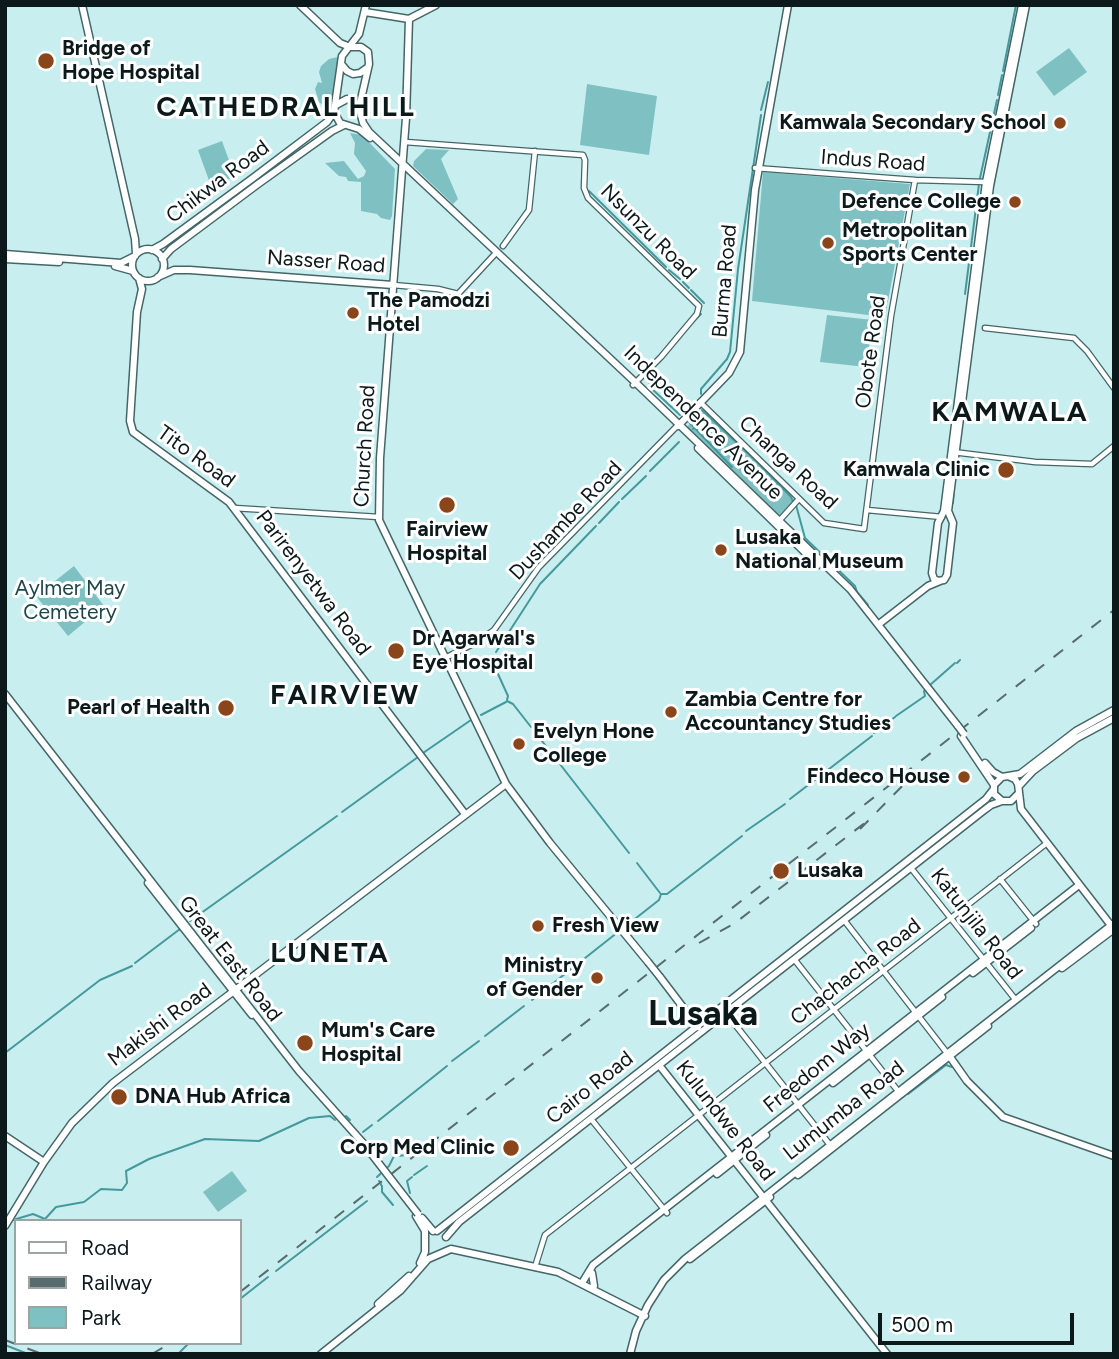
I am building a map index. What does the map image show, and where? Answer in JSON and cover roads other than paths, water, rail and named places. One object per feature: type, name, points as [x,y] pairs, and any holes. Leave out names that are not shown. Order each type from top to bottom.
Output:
[{"type":"main road","points":[[82,5],[131,221],[135,255],[132,260],[133,271]]},
{"type":"main road","points":[[298,5],[340,43],[365,49]]},
{"type":"main road","points":[[298,5],[334,41],[344,69],[353,74],[363,72],[368,67]]},
{"type":"main road","points":[[410,30],[422,15],[436,5]]},
{"type":"main road","name":"Burma Road","points":[[678,426],[729,373],[740,352],[756,168],[786,5]]},
{"type":"main road","points":[[879,624],[936,579],[947,520],[988,182],[1024,5]]},
{"type":"main road","points":[[359,34],[369,56],[368,67],[355,122],[346,125],[337,120],[335,109],[342,60],[359,34],[365,9],[409,19],[422,15]]},
{"type":"main road","name":"Church Road","points":[[409,19],[405,145],[379,459],[379,517],[506,784],[570,869],[649,961]]},
{"type":"main road","points":[[335,109],[342,100],[351,100],[359,111]]},
{"type":"main road","name":"Chikwa Road","points":[[150,249],[170,239],[264,170],[327,122],[335,109]]},
{"type":"main road","name":"Independence Avenue","points":[[359,111],[369,132],[414,178],[634,384]]},
{"type":"main road","name":"Chikwa Road","points":[[163,260],[171,249],[258,184],[332,131],[346,125]]},
{"type":"main road","name":"Independence Avenue","points":[[346,125],[359,129],[402,165],[850,589],[962,735],[991,770],[1005,777]]},
{"type":"main road","points":[[388,149],[398,152],[405,145]]},
{"type":"main road","points":[[401,182],[406,177],[414,178]]},
{"type":"main road","points":[[131,221],[143,245],[163,260],[163,270],[142,293]]},
{"type":"main road","points":[[5,257],[121,262],[150,249]]},
{"type":"main road","points":[[5,257],[117,266],[133,271],[139,278],[149,281],[157,278]]},
{"type":"main road","name":"Nasser Road","points":[[163,260],[174,267],[190,270]]},
{"type":"main road","name":"Nasser Road","points":[[157,278],[174,270],[190,270],[393,285]]},
{"type":"main road","points":[[377,284],[386,281],[395,270]]},
{"type":"main road","name":"Tito Road","points":[[139,278],[142,293],[137,312],[130,421],[132,430],[223,496],[234,508]]},
{"type":"main road","points":[[377,284],[388,288],[392,297]]},
{"type":"main road","name":"Parirenyetwa Road","points":[[234,508],[465,814]]},
{"type":"main road","points":[[936,579],[944,580],[947,575],[947,520]]},
{"type":"main road","name":"Independence Avenue","points":[[778,522],[858,603],[956,727]]},
{"type":"main road","name":"Great East Road","points":[[5,696],[304,1081],[362,1144],[417,1215],[435,1231]]},
{"type":"main road","points":[[1113,927],[1021,809],[997,798],[994,787],[1005,777],[1020,774],[1076,731],[1114,710]]},
{"type":"main road","points":[[1004,802],[1014,799],[1034,771],[1077,738],[1114,718]]},
{"type":"main road","name":"Independence Avenue","points":[[962,735],[994,787]]},
{"type":"main road","points":[[1005,777],[1015,779],[1021,809]]},
{"type":"main road","name":"Church Road","points":[[506,784],[699,1026]]},
{"type":"main road","name":"Makishi Road","points":[[5,1226],[44,1162],[72,1124],[104,1091],[506,784]]},
{"type":"main road","name":"Cairo Road","points":[[435,1231],[494,1190],[699,1026],[794,959],[816,937],[844,920],[878,889],[911,867],[986,799],[994,787]]},
{"type":"main road","points":[[499,788],[504,788],[517,800]]},
{"type":"main road","name":"Cairo Road","points":[[560,1138],[591,1119],[625,1087],[659,1065],[699,1026],[726,1013],[756,985],[951,832],[991,805],[1004,802]]},
{"type":"main road","name":"Freedom Way","points":[[586,1283],[593,1265],[800,1107],[1081,886]]},
{"type":"main road","name":"Lumumba Road","points":[[764,1200],[1015,999],[1113,927]]},
{"type":"main road","name":"Lumumba Road","points":[[632,1354],[645,1314],[658,1288],[677,1265],[1113,927]]},
{"type":"main road","points":[[216,1004],[224,994],[227,980],[236,984],[246,982]]},
{"type":"main road","points":[[948,1055],[967,1081],[1002,1117],[1114,1156]]},
{"type":"main road","name":"Kulundwe Road","points":[[659,1065],[885,1354]]},
{"type":"main road","points":[[5,1136],[44,1162]]},
{"type":"main road","name":"Cairo Road","points":[[446,1238],[459,1222],[494,1190]]},
{"type":"main road","name":"Freedom Way","points":[[586,1283],[592,1273],[665,1211]]},
{"type":"main road","name":"Great East Road","points":[[417,1215],[425,1231],[425,1244]]},
{"type":"main road","points":[[315,1354],[408,1278],[421,1261],[427,1234],[435,1231],[456,1246],[535,1265],[586,1283],[645,1314]]},
{"type":"main road","points":[[321,1354],[411,1281],[428,1259],[440,1252],[446,1238]]},
{"type":"main road","points":[[425,1244],[430,1252],[454,1249],[535,1265]]},
{"type":"street","points":[[405,145],[535,151],[529,210],[503,246]]},
{"type":"street","name":"Nsunzu Road","points":[[535,151],[583,155],[584,188],[589,198],[699,306],[697,314],[634,384]]},
{"type":"street","name":"Indus Road","points":[[756,168],[915,180],[988,182]]},
{"type":"street","name":"Obote Road","points":[[864,529],[891,316],[915,180]]},
{"type":"street","name":"Nasser Road","points":[[393,285],[438,289],[458,294],[495,254]]},
{"type":"street","points":[[985,328],[1074,338],[1114,388]]},
{"type":"street","name":"Changa Road","points":[[700,402],[825,523],[864,529]]},
{"type":"street","name":"Dushambe Road","points":[[446,658],[485,638],[494,630],[539,567],[678,426]]},
{"type":"street","points":[[954,452],[1035,462],[1092,464],[1114,446]]},
{"type":"street","points":[[778,522],[799,500]]},
{"type":"street","name":"Tito Road","points":[[234,508],[379,517]]},
{"type":"street","points":[[867,510],[932,516],[947,520]]},
{"type":"street","name":"Chachacha Road","points":[[535,1265],[545,1235],[1047,842]]},
{"type":"street","name":"Katunjila Road","points":[[911,867],[1015,999]]},
{"type":"street","points":[[1000,880],[1035,923]]},
{"type":"street","points":[[844,920],[948,1055]]},
{"type":"street","points":[[794,959],[898,1091]]},
{"type":"street","points":[[726,1013],[830,1145]]},
{"type":"street","points":[[591,1119],[665,1211]]},
{"type":"waterway","points":[[1003,71],[1016,5]]},
{"type":"waterway","points":[[998,95],[1002,75]]},
{"type":"waterway","points":[[761,110],[768,82]]},
{"type":"waterway","points":[[980,178],[997,100]]},
{"type":"waterway","points":[[701,394],[701,389],[730,352],[738,269],[761,115]]},
{"type":"waterway","points":[[965,294],[979,184]]},
{"type":"waterway","points":[[589,191],[666,267]]},
{"type":"waterway","points":[[669,270],[680,279]]},
{"type":"waterway","points":[[683,282],[689,288]]},
{"type":"waterway","points":[[691,290],[704,303]]},
{"type":"waterway","points":[[692,323],[701,314]]},
{"type":"waterway","points":[[655,366],[672,347]]},
{"type":"waterway","points":[[653,368],[647,375],[651,388],[680,415]]},
{"type":"waterway","points":[[702,410],[757,462],[793,502]]},
{"type":"waterway","points":[[693,429],[700,420],[701,411]]},
{"type":"waterway","points":[[688,421],[732,467]]},
{"type":"waterway","points":[[959,450],[960,440]]},
{"type":"waterway","points":[[650,471],[679,442]]},
{"type":"waterway","points":[[957,464],[958,455]]},
{"type":"waterway","points":[[622,499],[646,476]]},
{"type":"waterway","points":[[953,503],[954,488]]},
{"type":"waterway","points":[[599,523],[619,502]]},
{"type":"waterway","points":[[796,505],[805,538],[855,586],[868,605]]},
{"type":"waterway","points":[[496,652],[540,584],[596,526]]},
{"type":"waterway","points":[[493,658],[497,670]]},
{"type":"waterway","points":[[957,663],[960,660]]},
{"type":"waterway","points":[[930,685],[955,663]]},
{"type":"waterway","points":[[498,674],[508,696],[507,700]]},
{"type":"waterway","points":[[896,716],[925,696],[924,691]]},
{"type":"waterway","points":[[507,701],[513,704],[531,727]]},
{"type":"waterway","points":[[481,715],[506,702]]},
{"type":"waterway","points":[[874,733],[895,717]]},
{"type":"waterway","points":[[423,753],[471,720]]},
{"type":"waterway","points":[[535,732],[629,853]]},
{"type":"waterway","points":[[790,799],[872,736]]},
{"type":"waterway","points":[[342,812],[418,757]]},
{"type":"waterway","points":[[746,831],[785,804]]},
{"type":"waterway","points":[[190,921],[337,816]]},
{"type":"waterway","points":[[631,922],[659,900],[661,894],[667,894],[742,836]]},
{"type":"waterway","points":[[637,863],[660,893]]},
{"type":"waterway","points":[[135,963],[180,929]]},
{"type":"waterway","points":[[532,1000],[618,932]]},
{"type":"waterway","points":[[5,1053],[100,980],[132,966]]},
{"type":"waterway","points":[[485,1036],[524,1006]]},
{"type":"waterway","points":[[452,1061],[479,1041]]},
{"type":"waterway","points":[[908,1094],[946,1065],[952,1067]]},
{"type":"waterway","points":[[378,1121],[447,1066]]},
{"type":"waterway","points":[[45,1219],[56,1207],[84,1202],[101,1189],[122,1190],[127,1183],[126,1171],[149,1159],[205,1139],[259,1141],[309,1118],[330,1116],[335,1120]]},
{"type":"waterway","points":[[346,1116],[350,1120]]},
{"type":"waterway","points":[[363,1132],[372,1125]]},
{"type":"waterway","points":[[398,1156],[406,1155]]},
{"type":"waterway","points":[[377,1177],[389,1166],[394,1156]]},
{"type":"waterway","points":[[414,1175],[427,1166]]},
{"type":"waterway","points":[[410,1193],[407,1181],[412,1177]]},
{"type":"waterway","points":[[382,1186],[382,1192],[393,1205]]},
{"type":"waterway","points":[[276,1271],[367,1201]]},
{"type":"waterway","points":[[16,1219],[33,1214],[45,1219]]},
{"type":"waterway","points":[[242,1297],[268,1277]]},
{"type":"waterway","points":[[5,1345],[28,1354]]},
{"type":"waterway","points":[[178,1354],[187,1345]]},
{"type":"railway","points":[[242,1290],[1114,610]]},
{"type":"railway","points":[[860,829],[914,774]]},
{"type":"railway","points":[[699,943],[735,923],[866,822]]},
{"type":"railway","points":[[5,1340],[14,1343]]},
{"type":"railway","points":[[18,1345],[42,1354]]},
{"type":"railway","points":[[152,1354],[168,1345]]},
{"type":"place","name":"Bridge of Hope Hospital","points":[[46,61]]},
{"type":"place","name":"Kamwala Secondary School","points":[[1060,123]]},
{"type":"place","name":"Defence College","points":[[1015,202]]},
{"type":"place","name":"Metropolitan Sports Center","points":[[828,243]]},
{"type":"place","name":"The Pamodzi Hotel","points":[[353,313]]},
{"type":"place","name":"Kamwala Clinic","points":[[1006,470]]},
{"type":"place","name":"Fairview Hospital","points":[[447,505]]},
{"type":"place","name":"Lusaka National Museum","points":[[721,550]]},
{"type":"place","name":"Dr Agarwal's Eye Hospital","points":[[396,651]]},
{"type":"place","name":"Pearl of Health","points":[[226,708]]},
{"type":"place","name":"Zambia Centre for Accountancy Studies","points":[[671,712]]},
{"type":"place","name":"Evelyn Hone College","points":[[519,744]]},
{"type":"place","name":"Findeco House","points":[[964,777]]},
{"type":"place","name":"Lusaka","points":[[781,871]]},
{"type":"place","name":"Fresh View","points":[[538,926]]},
{"type":"place","name":"Ministry of Gender","points":[[597,978]]},
{"type":"place","name":"Mum's Care Hospital","points":[[305,1043]]},
{"type":"place","name":"DNA Hub Africa","points":[[119,1097]]},
{"type":"place","name":"Corp Med Clinic","points":[[511,1148]]},
{"type":"district","name":"CATHEDRAL HILL","points":[[286,108]]},
{"type":"district","name":"KAMWALA","points":[[1010,413]]},
{"type":"district","name":"FAIRVIEW","points":[[345,696]]},
{"type":"district","name":"LUNETA","points":[[330,954]]},
{"type":"district","name":"Lusaka","points":[[703,1015]]},
{"type":"park label","name":"Aylmer May Cemetery","points":[[70,601]]}]
